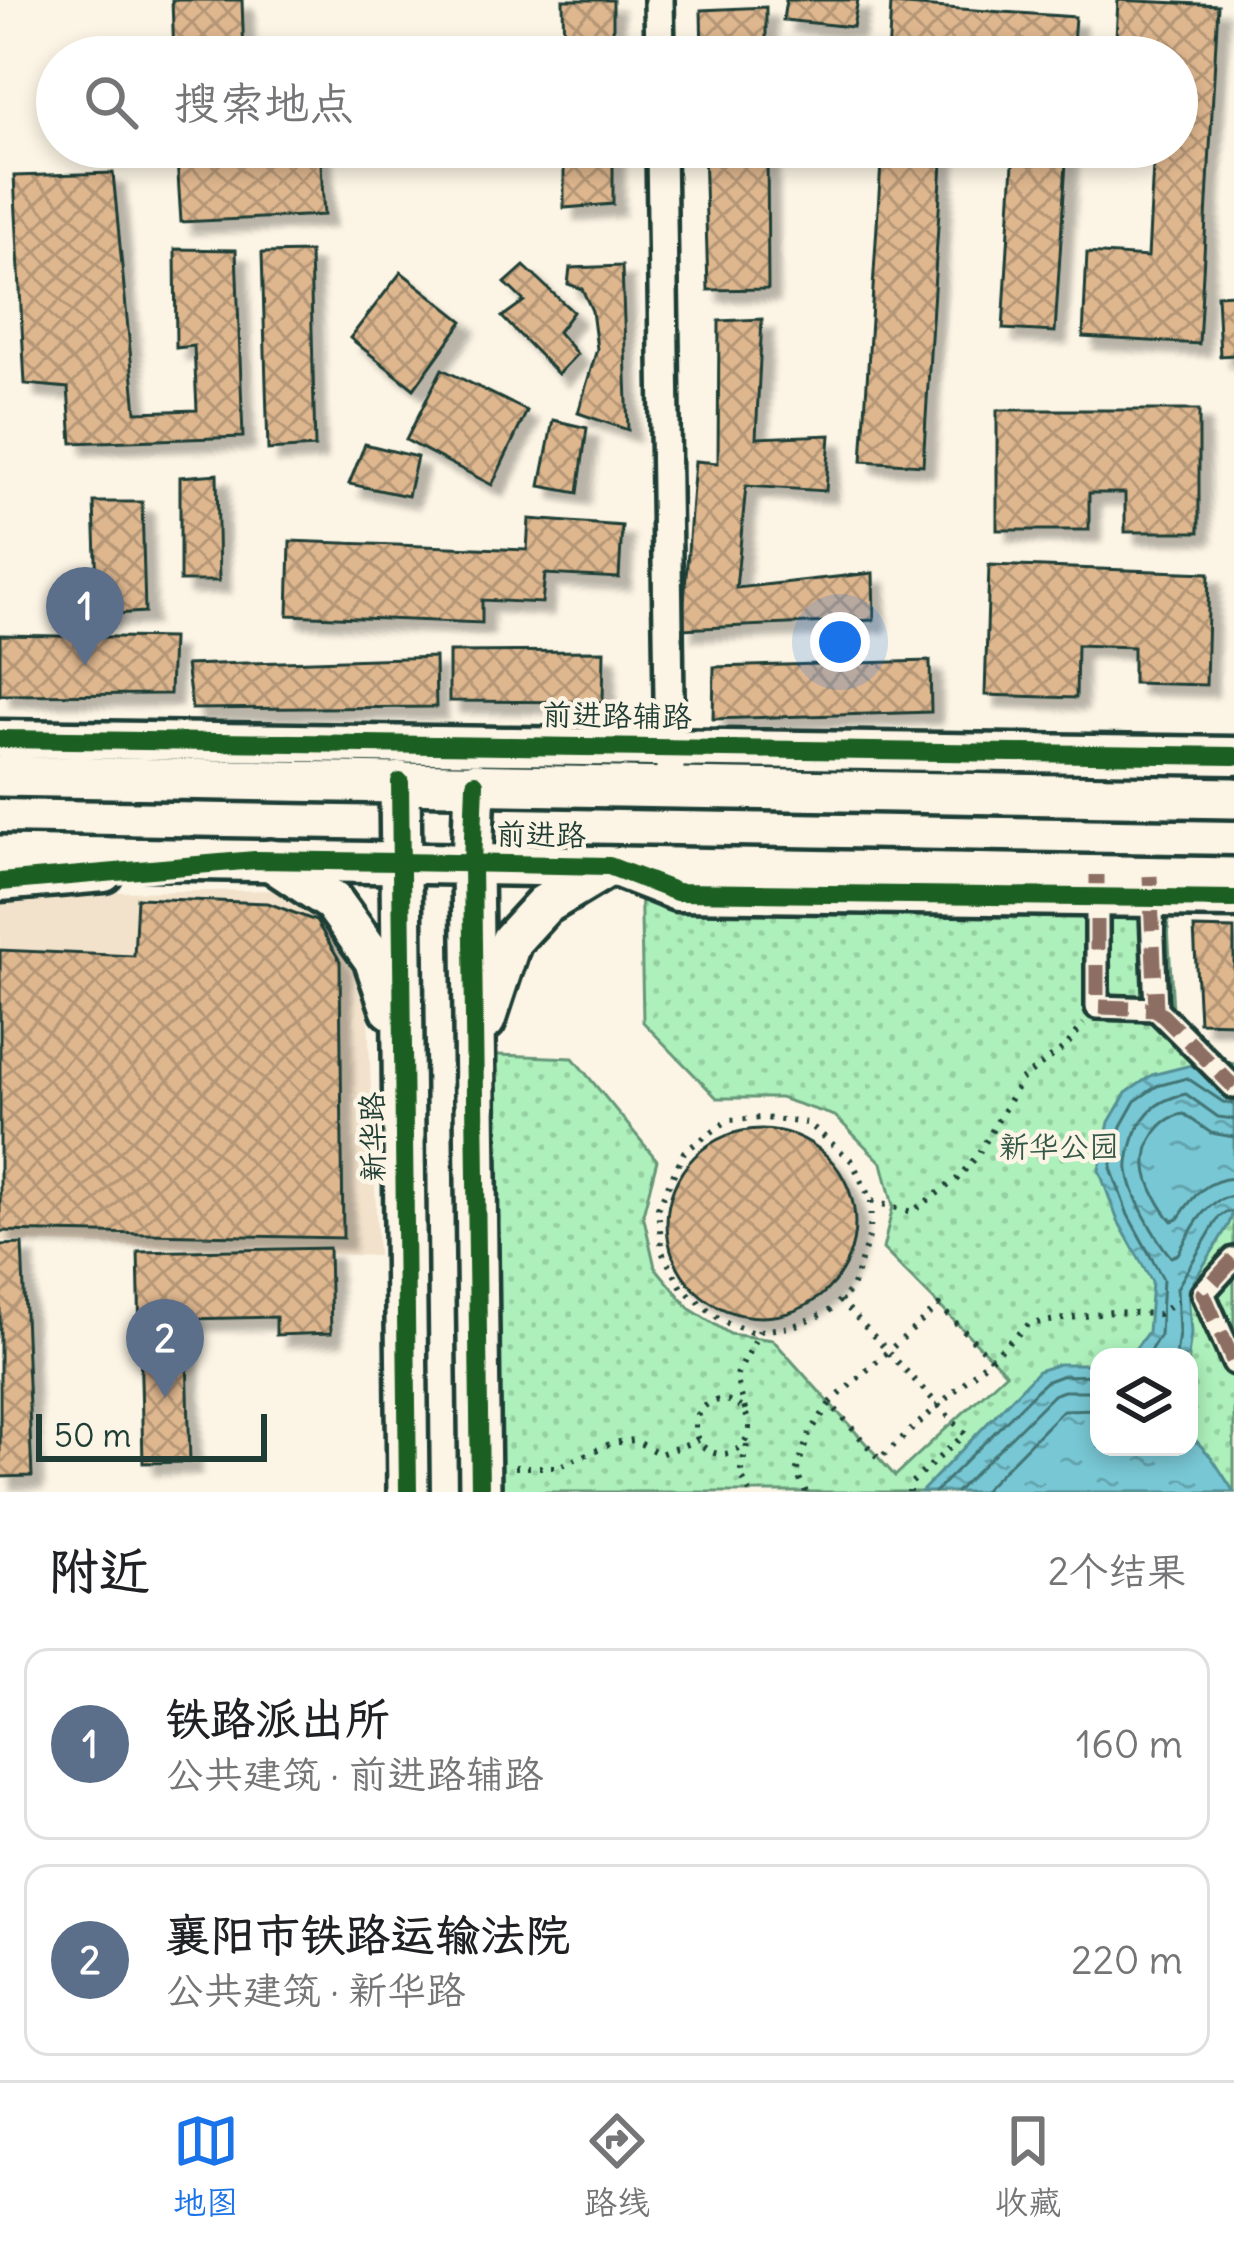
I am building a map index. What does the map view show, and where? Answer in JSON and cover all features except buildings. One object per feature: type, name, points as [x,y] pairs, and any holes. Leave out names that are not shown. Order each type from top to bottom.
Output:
[{"type":"main road","name":"前进路","points":[[0,776],[1234,798]]},
{"type":"main road","name":"新华路","points":[[400,782],[408,1492]]},
{"type":"main road","points":[[475,783],[480,1479]]},
{"type":"main road","name":"前进路","points":[[0,856],[609,866],[1150,887],[1234,878]]},
{"type":"main road","points":[[262,860],[333,902],[374,959],[402,1041]]},
{"type":"main road","points":[[475,1054],[511,941],[544,904],[609,866]]},
{"type":"street","points":[[659,0],[660,36]]},
{"type":"street","points":[[661,168],[671,787]]},
{"type":"street","name":"前进路辅路","points":[[0,740],[1234,756]]},
{"type":"street","points":[[0,882],[262,860]]},
{"type":"street","points":[[1098,886],[1097,1007],[1156,1009]]},
{"type":"street","points":[[1234,899],[1150,887],[1156,1009],[1234,1087]]},
{"type":"street","points":[[1234,1259],[1203,1293],[1234,1363]]},
{"type":"path","points":[[871,1202],[912,1211],[957,1179],[978,1155],[1021,1080],[1066,1046],[1097,1007]]},
{"type":"path","points":[[764,1118],[808,1124],[852,1161],[871,1202],[870,1234],[852,1288],[840,1300],[827,1312],[790,1327],[751,1332],[722,1322],[682,1288],[662,1252],[658,1208],[684,1152],[728,1120],[764,1118]]},
{"type":"path","points":[[830,1403],[879,1459],[1029,1324],[1112,1312],[1158,1314],[1192,1296]]},
{"type":"path","points":[[840,1300],[965,1434],[909,1484],[909,1492]]},
{"type":"path","points":[[806,1492],[796,1472],[809,1434],[830,1403],[939,1306],[991,1358]]},
{"type":"path","points":[[750,1492],[740,1474],[749,1433],[736,1377],[760,1330]]},
{"type":"path","points":[[746,1413],[731,1401],[713,1401],[695,1422],[704,1448],[721,1455],[739,1449],[749,1433]]},
{"type":"path","points":[[480,1479],[558,1467],[612,1443],[634,1440],[660,1454],[698,1440]]},
{"type":"shaded area","points":[[283,890],[326,917],[351,950],[367,991],[378,1256],[0,1241],[0,893]]},
{"type":"green space","name":"新华公园","points":[[640,866],[1165,877],[1173,1010],[1213,1059],[1234,1064],[1234,1492],[480,1492],[475,1054],[573,1058],[657,1160],[643,1214],[655,1267],[690,1309],[730,1334],[773,1340],[895,1476],[1006,1373],[883,1249],[893,1206],[882,1163],[835,1116],[780,1098],[717,1098],[643,1022]]},
{"type":"water","points":[[1191,1065],[1226,1088],[1234,1099],[1234,1209],[1188,1291],[1189,1348],[1136,1348],[1148,1332],[1152,1282],[1118,1221],[1099,1170],[1109,1122],[1126,1093],[1152,1075]]},
{"type":"water","points":[[1059,1364],[1090,1364],[1090,1456],[1198,1456],[1198,1443],[1234,1492],[921,1492],[1038,1371]]},
{"type":"marked path","points":[[1097,875],[1097,1007],[1156,1009],[1150,876]]},
{"type":"marked path","points":[[1156,1009],[1234,1087]]},
{"type":"marked path","points":[[1234,1259],[1203,1293],[1234,1363]]},
{"type":"cycle path","points":[[0,739],[1234,756]]},
{"type":"cycle path","points":[[400,782],[408,1492]]},
{"type":"cycle path","points":[[475,783],[480,1492]]},
{"type":"cycle path","points":[[0,882],[255,860],[609,866],[677,892],[1234,899]]},
{"type":"place","name":"铁路派出所","points":[[85,666]]},
{"type":"place","name":"襄阳市铁路运输法院","points":[[165,1398]]}]
